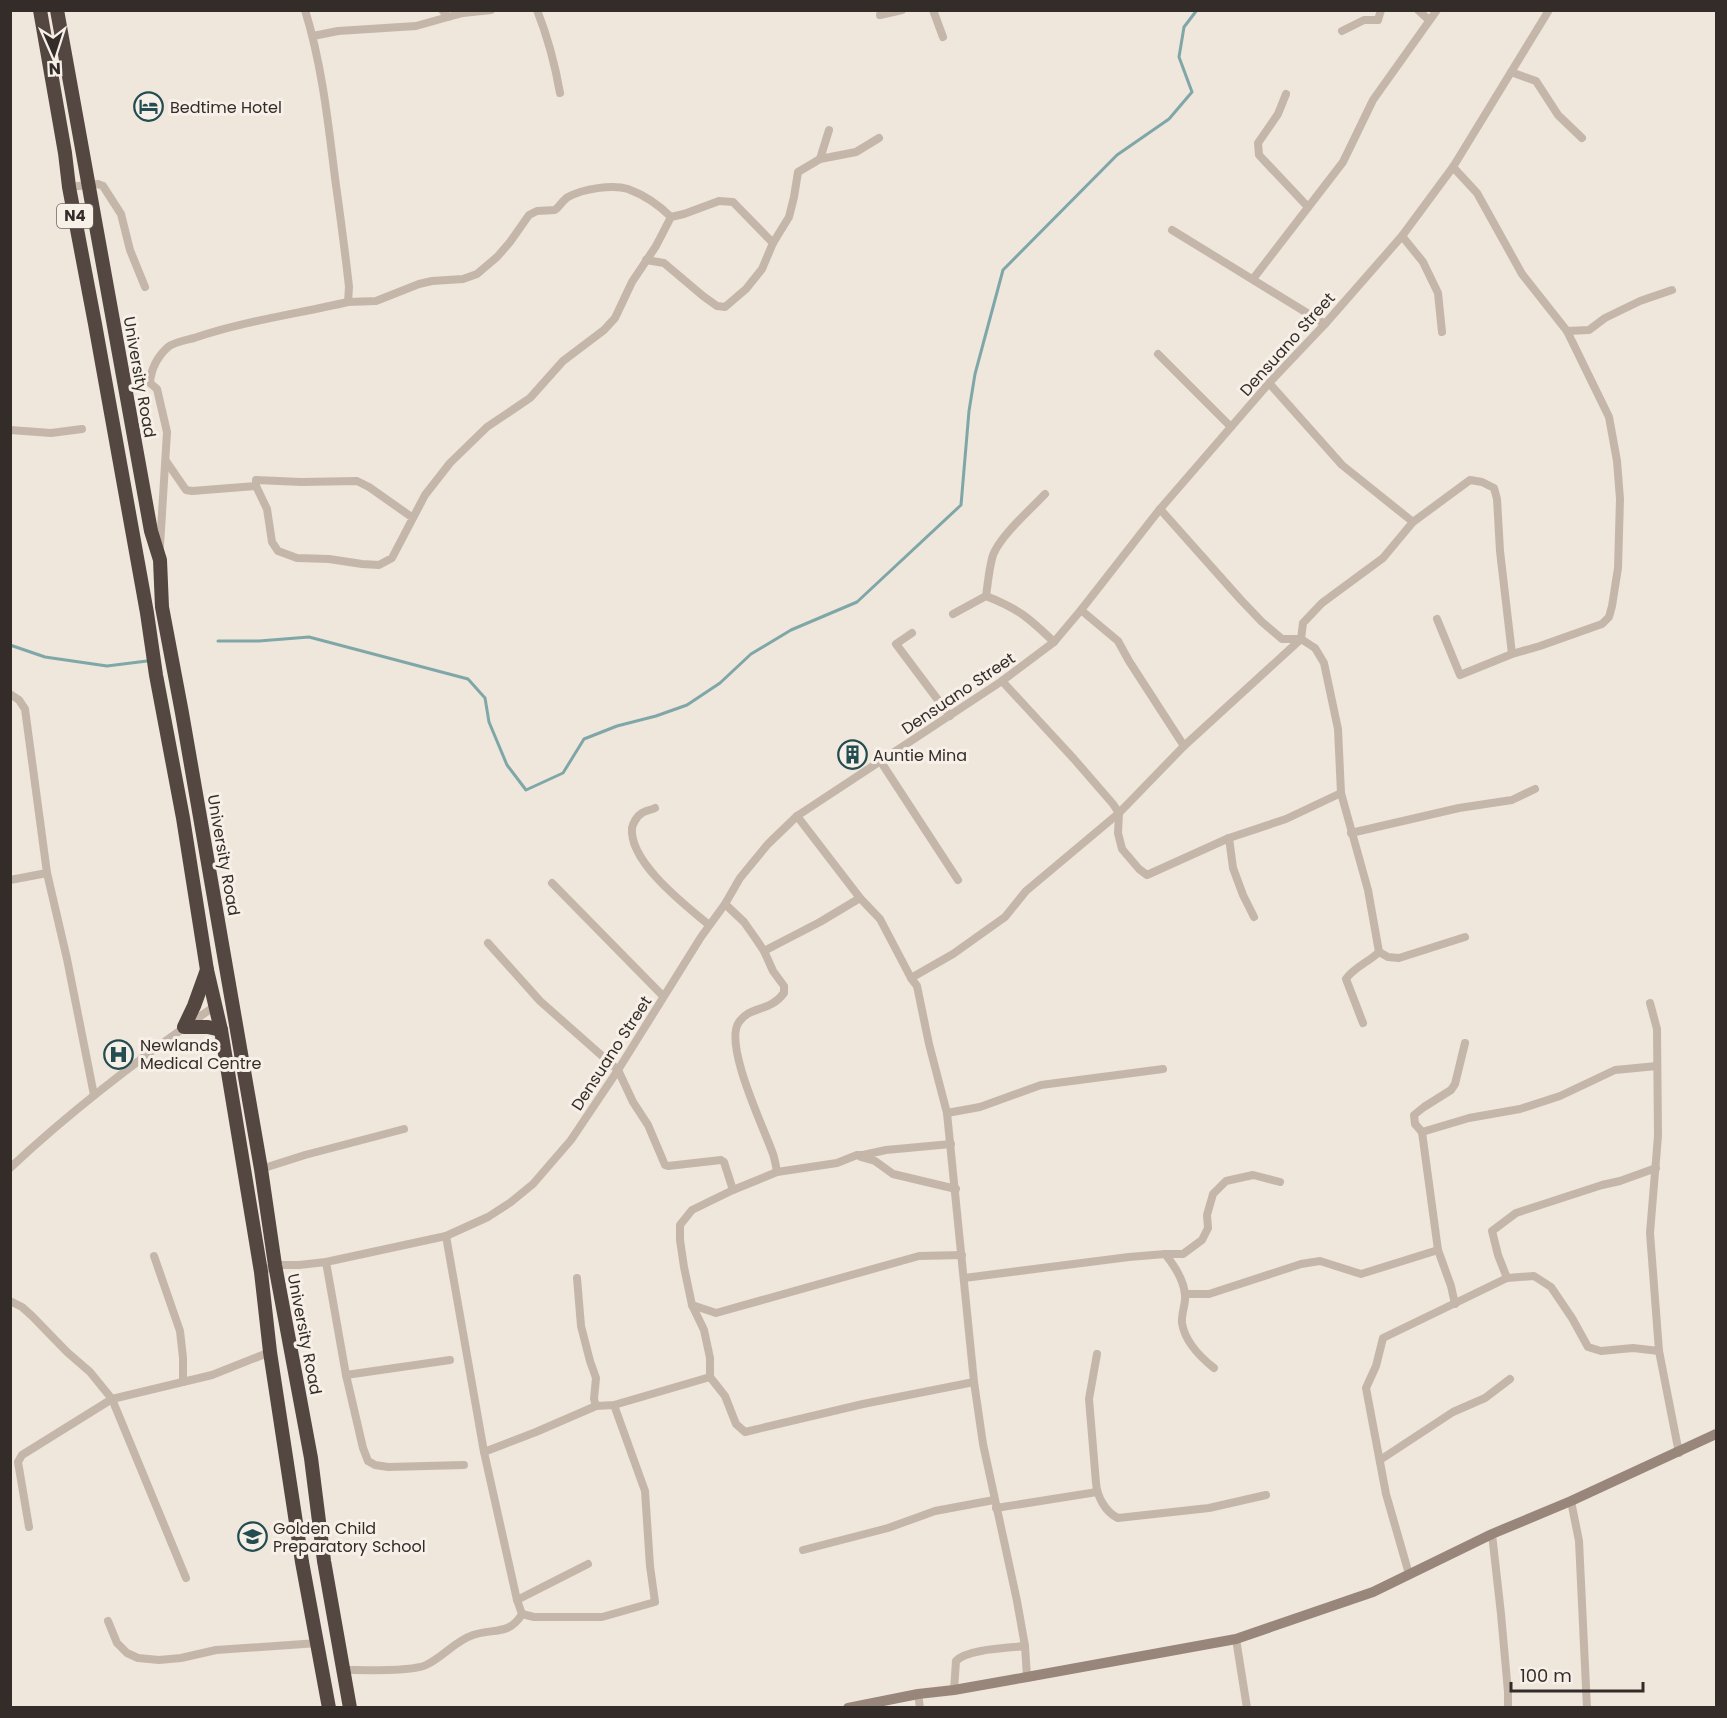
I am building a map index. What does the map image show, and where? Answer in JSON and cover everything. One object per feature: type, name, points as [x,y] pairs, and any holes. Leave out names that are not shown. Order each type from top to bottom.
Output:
[{"type":"highway","name":"University Road","points":[[40,10],[69,187],[183,818],[207,970],[221,1030],[261,1272],[270,1352],[302,1562],[330,1707]]},
{"type":"highway","name":"University Road","points":[[57,10],[151,531],[160,560],[162,607],[231,994],[275,1265],[311,1458],[324,1561],[350,1707]]},
{"type":"highway","points":[[207,970],[184,1027],[208,1027],[221,1030]]},
{"type":"street","points":[[305,10],[321,70],[347,267],[348,302]]},
{"type":"street","points":[[313,36],[338,31],[416,26],[445,14],[491,10]]},
{"type":"street","points":[[537,10],[552,50],[560,93]]},
{"type":"street","points":[[880,15],[902,10]]},
{"type":"street","points":[[933,10],[943,37]]},
{"type":"street","points":[[1342,31],[1364,20],[1378,20],[1381,10]]},
{"type":"street","points":[[1418,10],[1429,20]]},
{"type":"street","points":[[1253,279],[1343,162],[1373,100],[1437,10]]},
{"type":"street","name":"Densuano Street","points":[[261,1272],[275,1265],[326,1262],[446,1236],[488,1217],[533,1184],[571,1140],[740,878],[768,844],[797,816],[1002,681],[1054,642],[1160,508],[1402,236],[1453,167],[1549,10]]},
{"type":"street","points":[[1511,72],[1536,81],[1558,115],[1582,138]]},
{"type":"street","points":[[1286,94],[1278,114],[1258,144],[1259,155],[1308,207]]},
{"type":"street","points":[[820,159],[829,130]]},
{"type":"street","points":[[646,260],[664,263],[703,296],[717,306],[725,307],[746,289],[762,269],[773,243],[789,217],[798,172],[820,159],[856,152],[879,138]]},
{"type":"street","points":[[1437,619],[1460,675],[1512,654],[1602,624],[1609,617],[1618,568],[1620,499],[1617,461],[1609,417],[1567,331],[1522,274],[1477,193],[1453,167]]},
{"type":"street","points":[[69,187],[101,184],[121,214],[130,250],[145,287]]},
{"type":"street","points":[[160,560],[167,432],[157,389],[150,383],[151,372],[158,359],[170,346],[258,320],[348,302],[376,301],[419,284],[463,279],[477,274],[497,257],[529,215],[537,211],[555,210],[567,198],[596,188],[629,189],[660,206],[671,217]]},
{"type":"street","points":[[413,518],[369,487],[357,482],[256,480],[256,486],[267,509],[272,542],[278,551],[297,558],[379,565],[392,558],[413,518],[425,495],[450,463],[487,427],[530,398],[563,361],[604,330],[615,318],[632,282],[656,246],[671,217],[718,201],[733,202],[773,243]]},
{"type":"street","points":[[1172,230],[1325,324]]},
{"type":"street","points":[[1402,236],[1424,262],[1438,293],[1442,332]]},
{"type":"street","points":[[1567,331],[1589,330],[1605,318],[1640,301],[1672,290]]},
{"type":"street","points":[[1158,354],[1231,428]]},
{"type":"street","points":[[1269,383],[1342,465],[1413,522]]},
{"type":"street","points":[[10,430],[51,433],[82,429]]},
{"type":"street","points":[[166,461],[186,490],[256,486]]},
{"type":"street","points":[[911,978],[953,954],[1005,918],[1026,891],[1119,813],[1184,746],[1301,639],[1303,623],[1322,603],[1383,558],[1413,522],[1470,480],[1482,482],[1494,488],[1497,498],[1500,551],[1512,654]]},
{"type":"street","points":[[986,596],[994,554],[1005,536],[1045,494]]},
{"type":"street","points":[[1160,508],[1262,622],[1282,639],[1301,639],[1316,648],[1324,663],[1338,729],[1341,793],[1368,890],[1379,952]]},
{"type":"street","points":[[953,614],[986,596]]},
{"type":"street","points":[[986,596],[1011,606],[1028,617],[1054,642]]},
{"type":"street","points":[[1081,610],[1118,641],[1184,746]]},
{"type":"street","points":[[912,633],[896,644],[950,716]]},
{"type":"street","points":[[1002,681],[1113,804],[1119,813],[1118,833],[1122,849],[1139,869],[1147,874],[1229,838],[1286,819],[1341,793]]},
{"type":"street","points":[[10,694],[19,700],[25,709],[47,873],[94,1095]]},
{"type":"street","points":[[881,762],[958,880]]},
{"type":"street","points":[[1351,833],[1459,808],[1512,800],[1535,789]]},
{"type":"street","points":[[655,808],[640,814],[632,825],[632,839],[637,854],[668,888],[709,925]]},
{"type":"street","points":[[797,816],[860,898],[880,919],[917,986],[947,1113],[974,1382],[983,1444],[1025,1646],[1027,1677]]},
{"type":"street","points":[[1229,838],[1233,867],[1254,917]]},
{"type":"street","points":[[10,880],[47,873]]},
{"type":"street","points":[[552,883],[663,996]]},
{"type":"street","points":[[764,951],[860,898]]},
{"type":"street","points":[[724,904],[744,922],[784,986],[784,993],[779,1001],[770,1007],[748,1013],[738,1024],[734,1037],[740,1064],[774,1156],[777,1172]]},
{"type":"street","points":[[1379,952],[1388,957],[1399,958],[1464,937]]},
{"type":"street","points":[[488,943],[540,1001],[618,1070],[633,1102],[648,1125],[665,1165],[721,1160],[724,1162],[733,1190]]},
{"type":"street","points":[[1363,1023],[1346,979],[1351,972],[1379,952]]},
{"type":"street","points":[[10,1168],[94,1095],[231,994]]},
{"type":"street","points":[[1650,1003],[1657,1029],[1658,1136],[1650,1233],[1659,1352],[1679,1453]]},
{"type":"street","points":[[1455,1304],[1438,1250],[1422,1132],[1415,1124],[1414,1115],[1451,1090],[1455,1084],[1465,1043]]},
{"type":"street","points":[[1422,1132],[1469,1118],[1520,1109],[1560,1096],[1615,1070],[1657,1066]]},
{"type":"street","points":[[947,1113],[980,1107],[1041,1085],[1163,1070]]},
{"type":"street","points":[[261,1169],[404,1129]]},
{"type":"street","points":[[951,1144],[886,1150],[857,1155],[837,1163],[777,1172],[692,1210],[680,1226],[680,1240],[692,1305],[704,1330],[710,1358],[710,1377],[725,1396],[736,1424],[745,1432],[863,1404],[974,1382]]},
{"type":"street","points":[[857,1155],[874,1161],[893,1174],[956,1189]]},
{"type":"street","points":[[1507,1278],[1492,1231],[1501,1224],[1516,1213],[1656,1168]]},
{"type":"street","points":[[964,1278],[1129,1257],[1183,1254],[1202,1240],[1208,1228],[1207,1215],[1213,1194],[1226,1181],[1253,1176],[1280,1182]]},
{"type":"street","points":[[343,1670],[408,1668],[426,1665],[475,1634],[507,1629],[518,1621],[522,1614],[484,1452],[446,1236]]},
{"type":"street","points":[[1185,1294],[1209,1294],[1302,1264],[1320,1261],[1361,1274],[1438,1250]]},
{"type":"street","points":[[1165,1254],[1175,1265],[1185,1294],[1182,1322],[1194,1350],[1214,1368]]},
{"type":"street","points":[[692,1305],[716,1313],[919,1256],[962,1255]]},
{"type":"street","points":[[154,1256],[180,1331],[183,1382]]},
{"type":"street","points":[[326,1262],[346,1375],[368,1461],[375,1466],[388,1467],[464,1465]]},
{"type":"street","points":[[1409,1574],[1386,1494],[1366,1388],[1376,1366],[1383,1338],[1507,1278],[1534,1276],[1551,1287],[1588,1347],[1601,1351],[1633,1348],[1659,1352]]},
{"type":"street","points":[[577,1278],[582,1332],[596,1378],[594,1399],[596,1406]]},
{"type":"street","points":[[10,1301],[22,1307],[90,1372],[112,1400],[186,1578]]},
{"type":"street","points":[[704,1330],[716,1313]]},
{"type":"street","points":[[29,1527],[19,1458],[112,1400],[212,1375],[270,1352]]},
{"type":"street","points":[[1097,1354],[1089,1399],[1097,1492],[1108,1511],[1118,1518],[1209,1508],[1266,1495]]},
{"type":"street","points":[[346,1375],[450,1360]]},
{"type":"street","points":[[484,1452],[596,1406],[614,1405],[710,1377]]},
{"type":"street","points":[[1380,1460],[1453,1412],[1485,1398],[1510,1379]]},
{"type":"street","points":[[522,1614],[534,1617],[602,1617],[655,1602],[645,1491],[614,1405]]},
{"type":"street","points":[[848,1707],[954,1690],[1236,1638],[1374,1592],[1492,1534],[1679,1453],[1716,1434]]},
{"type":"street","points":[[803,1550],[888,1528],[935,1511],[1097,1492]]},
{"type":"street","points":[[1570,1501],[1579,1541],[1587,1707]]},
{"type":"street","points":[[1492,1534],[1508,1707]]},
{"type":"street","points":[[517,1600],[588,1564]]},
{"type":"street","points":[[108,1621],[117,1642],[127,1653],[138,1658],[159,1660],[181,1658],[216,1650],[318,1643]]},
{"type":"street","points":[[1236,1638],[1247,1707]]},
{"type":"street","points":[[954,1690],[956,1661],[962,1655],[1025,1646]]},
{"type":"street","points":[[918,1694],[920,1707]]},
{"type":"waterway","points":[[218,641],[259,641],[309,637],[468,679],[485,698],[489,722],[507,765],[526,790],[563,773],[584,739],[617,726],[687,705],[720,683],[751,654],[791,630],[857,602],[961,505],[969,411],[975,374],[1003,270],[1117,155],[1169,119],[1192,92],[1179,57],[1184,27],[1197,10]]},
{"type":"waterway","points":[[10,645],[45,657],[107,666],[147,661]]},
{"type":"place","name":"Bedtime Hotel","points":[[149,107]]},
{"type":"place","name":"Auntie Mina","points":[[852,755]]},
{"type":"place","name":"Newlands Medical Centre","points":[[119,1054]]},
{"type":"place","name":"Golden Child Preparatory School","points":[[252,1537]]}]
